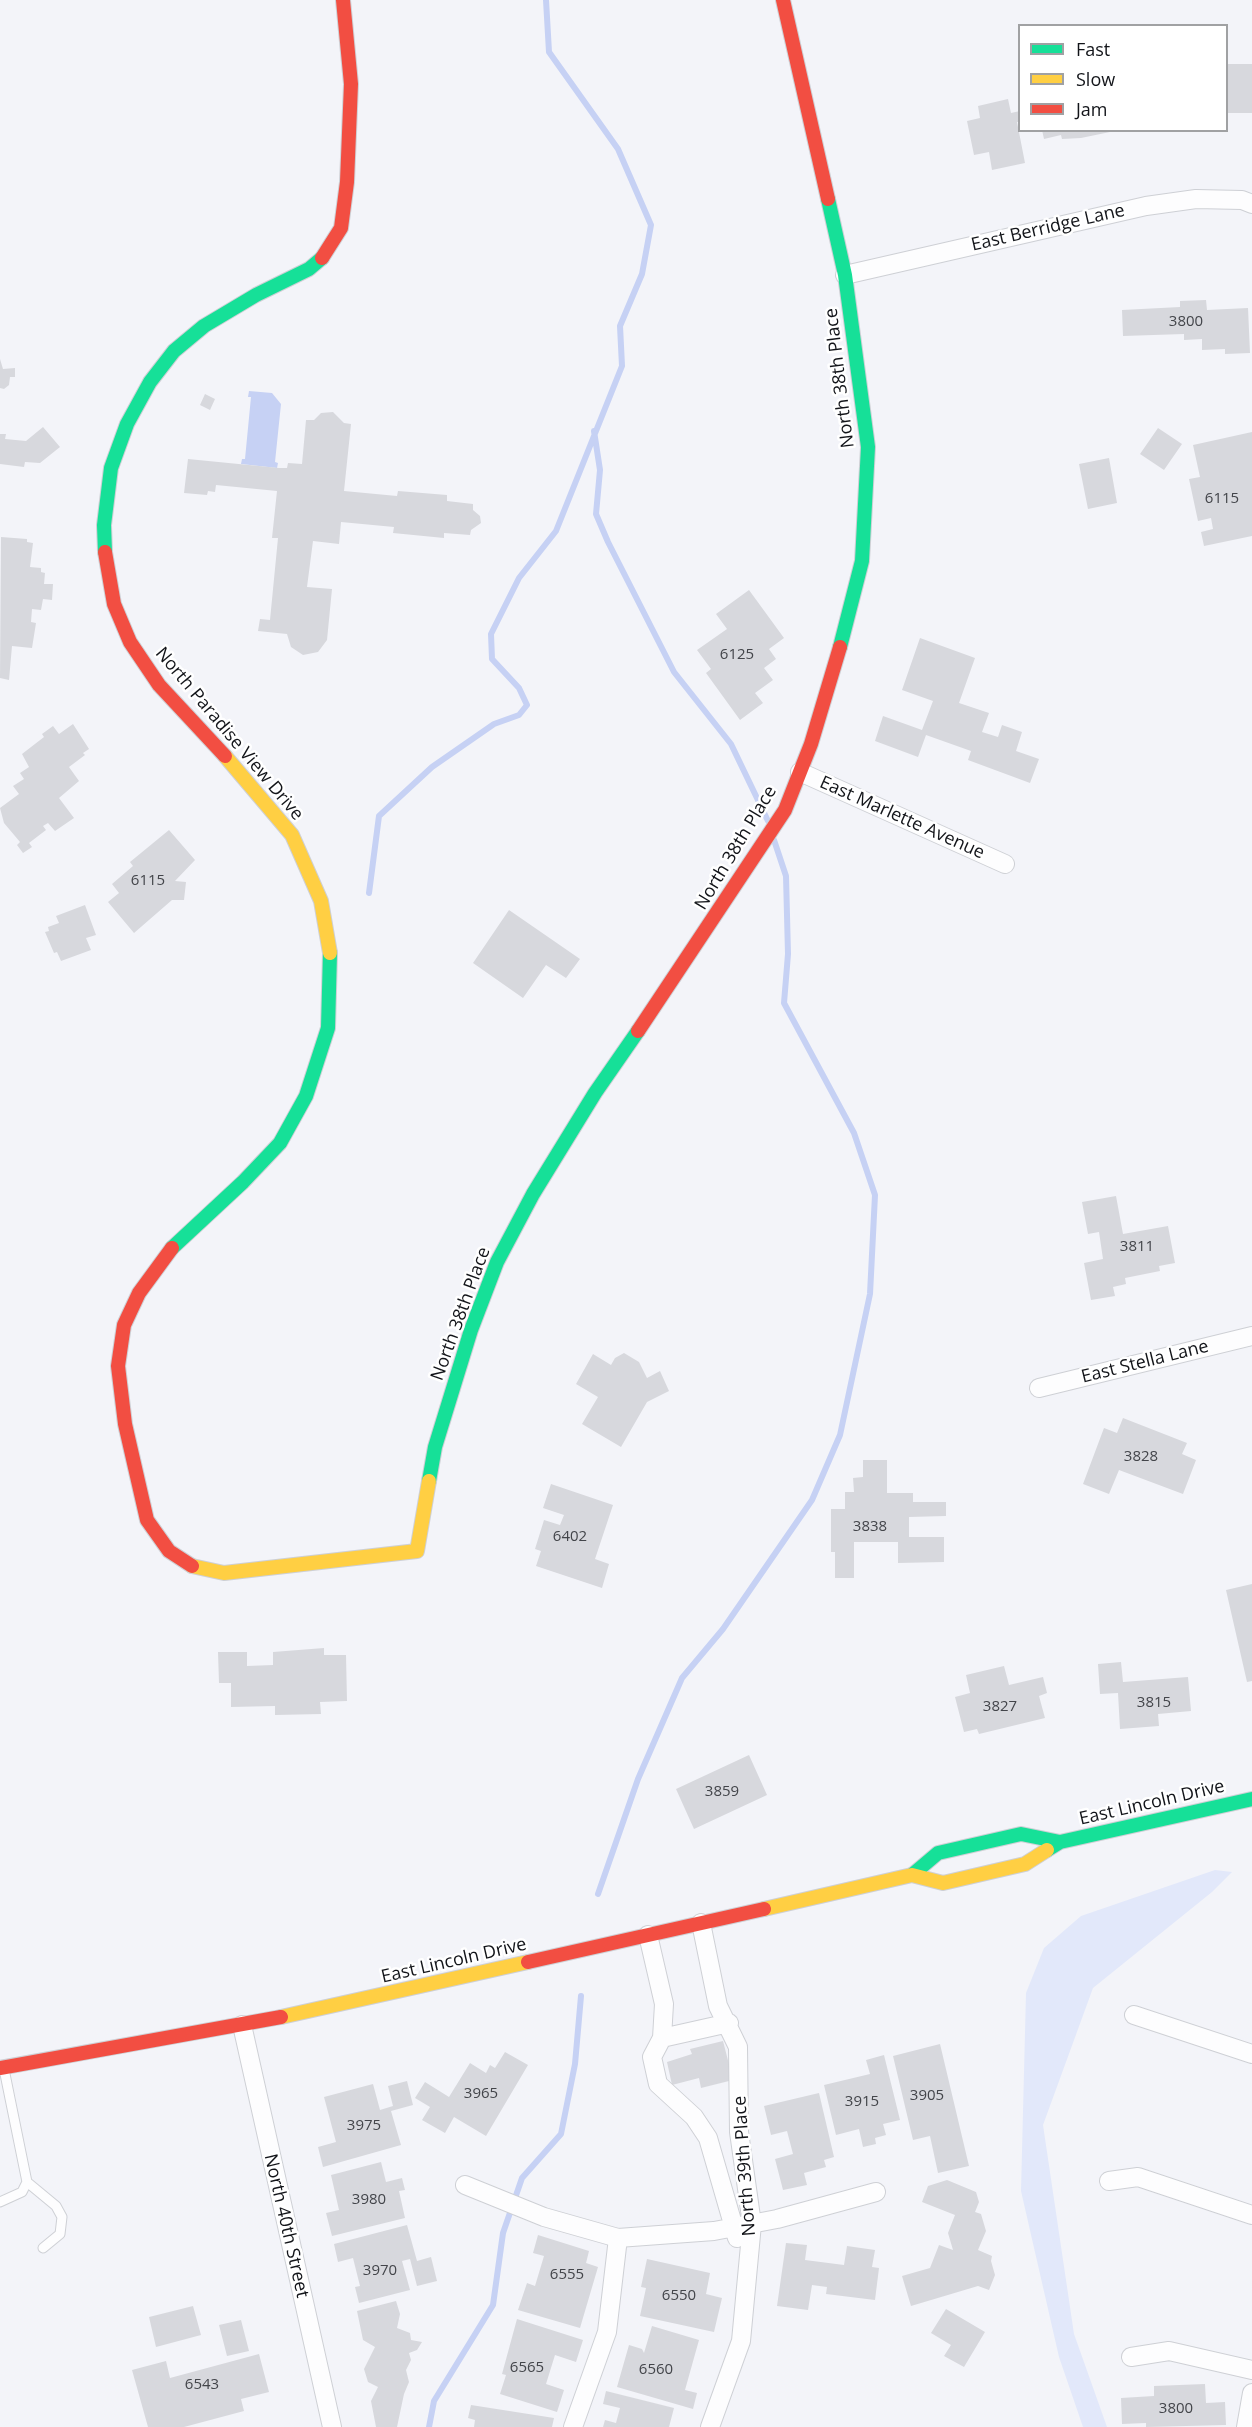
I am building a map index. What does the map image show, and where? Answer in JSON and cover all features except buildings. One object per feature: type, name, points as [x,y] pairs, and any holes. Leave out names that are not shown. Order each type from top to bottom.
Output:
[{"type":"street","name":"North Paradise View Drive","points":[[343,0],[351,84],[347,182],[341,228],[326,255],[309,269],[256,295],[204,326],[174,351],[150,382],[127,424],[109,477],[104,525],[106,565],[114,604],[130,642],[159,685],[251,785],[292,835],[321,901],[328,928],[332,968],[328,1028],[306,1096],[280,1143],[243,1182],[164,1255],[139,1293],[124,1325],[118,1365],[125,1424],[147,1520],[169,1551],[192,1566],[224,1573],[417,1551]]},
{"type":"street","name":"North 38th Place","points":[[417,1551],[435,1447],[471,1330],[497,1262],[533,1194],[595,1094],[693,952],[785,810],[800,772],[839,652],[862,561],[868,447],[845,275],[783,0]]},
{"type":"street","name":"East Berridge Lane","points":[[845,275],[1146,206],[1196,199],[1242,200],[1252,204]]},
{"type":"street","name":"East Marlette Avenue","points":[[800,772],[1005,864]]},
{"type":"street","name":"East Stella Lane","points":[[1039,1388],[1252,1336]]},
{"type":"street","name":"East Lincoln Drive","points":[[2,2067],[242,2025],[912,1875],[943,1883],[1025,1864],[1060,1842],[1252,1799]]},
{"type":"street","name":"East Lincoln Drive","points":[[912,1875],[938,1852],[1021,1834],[1060,1842]]},
{"type":"street","name":"North 39th Place","points":[[701,1923],[718,2006],[729,2023],[738,2048],[739,2132],[752,2224],[741,2341],[710,2427]]},
{"type":"street","name":"North 39th Place","points":[[648,1935],[664,2004],[662,2038],[652,2057],[658,2084],[694,2116],[708,2138],[749,2274]]},
{"type":"street","points":[[1134,2015],[1252,2054]]},
{"type":"street","points":[[662,2038],[729,2023]]},
{"type":"street","name":"North 40th Street","points":[[242,2025],[332,2427]]},
{"type":"street","points":[[1108,2181],[1138,2177],[1252,2216]]},
{"type":"street","points":[[465,2185],[544,2217],[618,2238],[714,2231],[752,2224],[876,2192]]},
{"type":"street","points":[[573,2427],[607,2332],[618,2238]]},
{"type":"street","points":[[1131,2357],[1169,2350],[1252,2370]]},
{"type":"street","points":[[1246,2427],[1252,2393]]},
{"type":"lane","points":[[2,2067],[27,2182],[56,2206],[62,2217],[60,2234],[43,2248]]},
{"type":"lane","points":[[0,2202],[22,2192],[27,2182]]},
{"type":"shaded area","points":[[1215,1870],[1232,1872],[1212,1892],[1093,1988],[1043,2125],[1074,2334],[1107,2427],[1083,2427],[1059,2357],[1021,2191],[1026,1993],[1044,1948],[1081,1916]]},
{"type":"water","points":[[249,391],[272,393],[281,404],[275,462],[278,463],[277,468],[241,464],[242,459],[245,459],[251,397],[248,397]]},
{"type":"waterway","points":[[369,893],[379,816],[432,767],[494,724],[519,715],[527,705],[519,688],[492,659],[491,634],[519,578],[556,531],[622,366],[620,326],[642,274],[651,225],[618,149],[549,52],[546,0]]},
{"type":"waterway","points":[[594,431],[600,470],[596,514],[608,542],[674,672],[731,744],[768,821]]},
{"type":"waterway","points":[[598,1894],[638,1779],[682,1678],[723,1629],[812,1500],[840,1435],[870,1294],[875,1195],[854,1133],[784,1003],[788,954],[786,876],[774,840]]},
{"type":"waterway","points":[[429,2427],[434,2401],[493,2305],[503,2233],[522,2178],[561,2134],[575,2064],[581,1996]]},
{"type":"traffic: fast","points":[[828,199],[845,275],[868,447],[862,561],[840,647]]},
{"type":"traffic: fast","points":[[105,552],[104,525],[111,468],[127,424],[150,382],[174,351],[204,326],[256,295],[309,269],[322,258]]},
{"type":"traffic: fast","points":[[172,1248],[243,1182],[280,1143],[306,1096],[328,1028],[330,953]]},
{"type":"traffic: fast","points":[[429,1481],[435,1447],[471,1330],[497,1262],[533,1194],[595,1093],[638,1031]]},
{"type":"traffic: fast","points":[[1047,1850],[1060,1842],[1252,1799]]},
{"type":"traffic: fast","points":[[912,1875],[938,1853],[1021,1834],[1060,1842]]},
{"type":"traffic: slow","points":[[225,756],[292,835],[321,901],[330,953]]},
{"type":"traffic: slow","points":[[192,1566],[224,1573],[417,1551],[429,1481]]},
{"type":"traffic: slow","points":[[764,1909],[912,1875],[943,1883],[1025,1864],[1047,1850]]},
{"type":"traffic: slow","points":[[281,2017],[528,1962]]},
{"type":"traffic: jam","points":[[322,258],[341,228],[347,182],[351,84],[343,0]]},
{"type":"traffic: jam","points":[[783,0],[828,199]]},
{"type":"traffic: jam","points":[[105,552],[114,604],[130,642],[159,685],[225,756]]},
{"type":"traffic: jam","points":[[638,1031],[785,810],[811,744],[840,647]]},
{"type":"traffic: jam","points":[[172,1248],[139,1293],[124,1325],[118,1366],[125,1424],[147,1520],[169,1551],[192,1566]]},
{"type":"traffic: jam","points":[[528,1962],[764,1909]]},
{"type":"traffic: jam","points":[[0,2068],[281,2017]]}]
